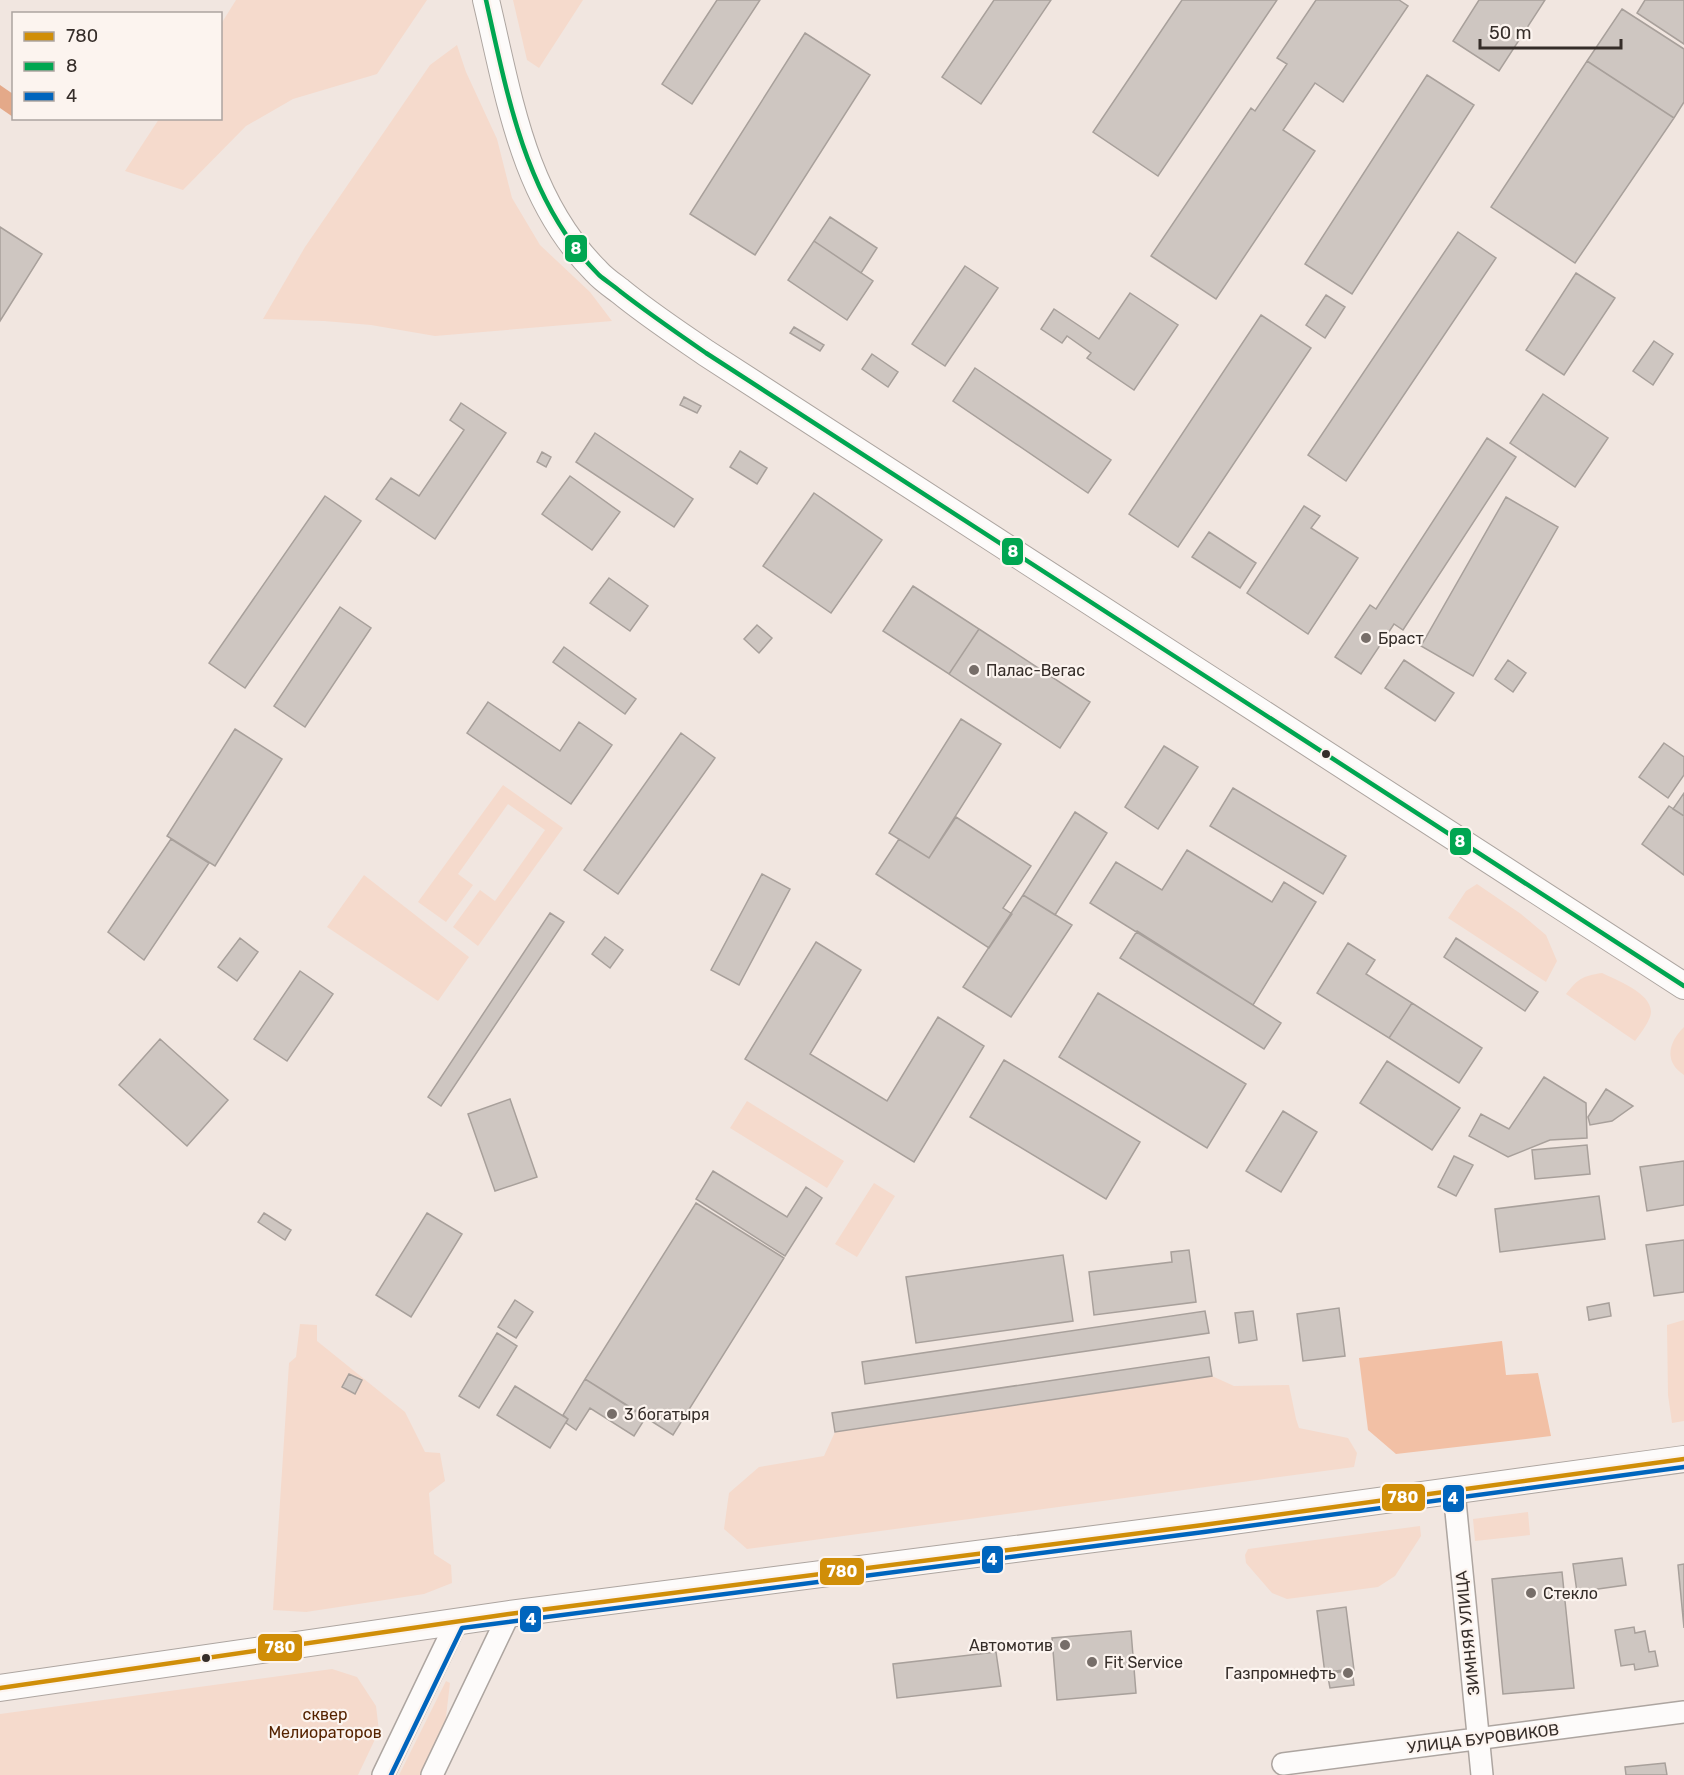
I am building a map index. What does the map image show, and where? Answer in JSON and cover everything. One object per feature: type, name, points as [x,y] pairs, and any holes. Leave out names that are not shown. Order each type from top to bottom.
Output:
[{"type":"main road","points":[[486,0],[513,113],[532,175],[560,228],[596,272],[644,310],[706,353],[1684,986]]},
{"type":"main road","points":[[0,1688],[509,1614],[1192,1527],[1684,1459]]},
{"type":"street","name":"ЗИМНЯЯ УЛИЦА","points":[[1454,1491],[1482,1775]]},
{"type":"street","points":[[432,1775],[509,1614]]},
{"type":"street","points":[[383,1775],[457,1622]]},
{"type":"street","name":"УЛИЦА БУРОВИКОВ","points":[[1283,1764],[1684,1712]]},
{"type":"green space","points":[[236,0],[427,0],[377,74],[293,99],[246,126],[183,190],[125,171],[158,120],[222,120],[222,22]]},
{"type":"green space","points":[[513,0],[583,0],[539,68],[527,60]]},
{"type":"green space","points":[[457,45],[466,72],[497,139],[512,198],[540,245],[590,292],[612,321],[435,336],[371,325],[263,319],[305,247],[430,65]]},
{"type":"green space","points":[[503,785],[563,828],[478,946],[453,927],[480,890],[495,901],[545,830],[508,804],[458,874],[473,885],[446,922],[418,902]]},
{"type":"green space","points":[[364,875],[469,957],[438,1001],[327,927]]},
{"type":"green space","points":[[1477,884],[1521,914],[1546,935],[1557,961],[1546,982],[1448,918],[1466,891]]},
{"type":"green space","points":[[1602,973],[1634,989],[1648,1002],[1651,1009],[1650,1017],[1635,1041],[1566,994],[1581,979]]},
{"type":"green space","points":[[1684,1027],[1684,1075],[1673,1064],[1670,1051]]},
{"type":"green space","points":[[747,1101],[844,1161],[827,1188],[730,1128]]},
{"type":"green space","points":[[874,1183],[895,1196],[857,1257],[835,1244]]},
{"type":"green space","points":[[1684,1320],[1684,1421],[1672,1423],[1668,1395],[1667,1325]]},
{"type":"green space","points":[[300,1324],[317,1325],[317,1341],[405,1412],[425,1452],[440,1453],[445,1481],[429,1493],[434,1554],[451,1565],[452,1583],[424,1594],[306,1612],[273,1610],[289,1363],[296,1357]]},
{"type":"green space","points":[[1212,1376],[1234,1386],[1289,1385],[1299,1428],[1348,1438],[1357,1453],[1354,1467],[747,1549],[724,1529],[729,1493],[759,1467],[824,1456],[835,1432]]},
{"type":"green space","points":[[1528,1512],[1530,1535],[1475,1541],[1473,1519]]},
{"type":"green space","points":[[1420,1526],[1421,1536],[1395,1576],[1378,1587],[1287,1599],[1272,1593],[1246,1563],[1245,1555],[1248,1549]]},
{"type":"green space","name":"сквер Мелиораторов","points":[[332,1669],[357,1677],[376,1706],[379,1731],[358,1775],[0,1775],[0,1714]]},
{"type":"green space","points":[[446,1681],[450,1683],[445,1725],[421,1775],[399,1775]]},
{"type":"shaded area","points":[[0,85],[12,93],[12,116],[0,108]]},
{"type":"shaded area","points":[[1502,1341],[1506,1375],[1538,1373],[1551,1436],[1396,1454],[1368,1430],[1359,1358]]},
{"type":"building","points":[[717,0],[760,0],[692,104],[662,84]]},
{"type":"building","points":[[994,0],[1051,0],[981,104],[942,77]]},
{"type":"building","points":[[1182,0],[1277,0],[1158,176],[1093,132]]},
{"type":"building","points":[[1316,0],[1399,0],[1408,6],[1343,102],[1315,83],[1283,130],[1315,151],[1216,299],[1151,256],[1251,108],[1255,111],[1287,64],[1277,58]]},
{"type":"building","points":[[1479,0],[1545,0],[1499,71],[1453,41]]},
{"type":"building","points":[[1645,0],[1684,0],[1684,44],[1637,13]]},
{"type":"building","points":[[1622,9],[1684,49],[1684,102],[1674,118],[1587,61]]},
{"type":"building","points":[[805,33],[870,75],[755,255],[690,214]]},
{"type":"building","points":[[1587,61],[1674,118],[1575,263],[1491,207]]},
{"type":"building","points":[[1427,75],[1474,105],[1352,294],[1305,264]]},
{"type":"building","points":[[830,217],[877,248],[861,273],[814,241]]},
{"type":"building","points":[[0,227],[42,254],[0,321]]},
{"type":"building","points":[[1458,232],[1496,258],[1346,481],[1308,455]]},
{"type":"building","points":[[814,241],[873,281],[847,320],[788,280]]},
{"type":"building","points":[[965,266],[998,288],[945,366],[912,344]]},
{"type":"building","points":[[1576,273],[1615,298],[1564,375],[1526,350]]},
{"type":"building","points":[[1130,293],[1178,325],[1134,390],[1087,358],[1091,353],[1067,336],[1062,343],[1041,329],[1054,309],[1099,339]]},
{"type":"building","points":[[1326,295],[1345,307],[1325,338],[1306,325]]},
{"type":"building","points":[[1261,315],[1311,348],[1178,547],[1129,514]]},
{"type":"building","points":[[794,327],[824,345],[820,351],[790,333]]},
{"type":"building","points":[[1654,341],[1673,354],[1653,385],[1633,371]]},
{"type":"building","points":[[872,354],[898,372],[888,387],[862,369]]},
{"type":"building","points":[[975,368],[1111,460],[1088,493],[953,401]]},
{"type":"building","points":[[1543,394],[1608,438],[1575,487],[1510,443]]},
{"type":"building","points":[[684,397],[701,406],[697,413],[680,405]]},
{"type":"building","points":[[461,403],[506,433],[435,539],[376,499],[391,478],[419,496],[464,430],[450,420]]},
{"type":"building","points":[[595,433],[693,499],[674,527],[576,462]]},
{"type":"building","points":[[1487,438],[1516,457],[1403,630],[1394,624],[1361,674],[1335,657],[1370,605],[1376,609]]},
{"type":"building","points":[[740,451],[767,468],[757,484],[730,467]]},
{"type":"building","points":[[542,452],[551,457],[546,467],[537,462]]},
{"type":"building","points":[[570,476],[620,512],[592,550],[542,514]]},
{"type":"building","points":[[814,493],[882,540],[831,613],[763,566]]},
{"type":"building","points":[[325,496],[361,521],[245,688],[209,663]]},
{"type":"building","points":[[1506,497],[1558,527],[1473,676],[1421,646]]},
{"type":"building","points":[[1304,506],[1320,516],[1311,528],[1358,558],[1308,634],[1247,593]]},
{"type":"building","points":[[1209,532],[1256,563],[1240,588],[1192,557]]},
{"type":"building","points":[[609,578],[648,606],[630,631],[590,603]]},
{"type":"building","points":[[913,586],[979,629],[949,674],[883,631]]},
{"type":"building","points":[[340,607],[371,628],[305,727],[274,706]]},
{"type":"building","points":[[757,625],[772,638],[759,653],[744,639]]},
{"type":"building","points":[[979,629],[1090,702],[1060,748],[949,674]]},
{"type":"building","points":[[564,647],[636,699],[625,714],[553,662]]},
{"type":"building","points":[[1404,660],[1454,693],[1435,721],[1385,688]]},
{"type":"building","points":[[1508,660],[1526,673],[1513,692],[1495,679]]},
{"type":"building","points":[[488,702],[560,751],[579,722],[612,745],[571,804],[467,733]]},
{"type":"building","points":[[961,719],[1001,744],[929,858],[889,833]]},
{"type":"building","points":[[235,729],[282,759],[215,866],[167,836]]},
{"type":"building","points":[[681,733],[715,758],[618,894],[584,870]]},
{"type":"building","points":[[1664,743],[1684,757],[1684,775],[1668,798],[1639,777]]},
{"type":"building","points":[[1164,746],[1198,767],[1158,829],[1125,807]]},
{"type":"building","points":[[1233,788],[1346,856],[1323,894],[1210,826]]},
{"type":"building","points":[[1684,793],[1684,816],[1673,809]]},
{"type":"building","points":[[1669,806],[1684,816],[1684,875],[1642,844]]},
{"type":"building","points":[[1075,812],[1107,833],[1055,915],[1023,895]]},
{"type":"building","points":[[956,817],[1031,866],[1003,908],[1012,914],[989,948],[876,874],[899,839],[929,858]]},
{"type":"building","points":[[171,839],[209,863],[144,960],[108,932]]},
{"type":"building","points":[[1187,850],[1272,902],[1284,882],[1316,902],[1253,1005],[1090,903],[1116,862],[1162,890]]},
{"type":"building","points":[[762,874],[790,889],[739,985],[711,970]]},
{"type":"building","points":[[1023,895],[1072,925],[1011,1017],[963,987]]},
{"type":"building","points":[[550,913],[564,922],[441,1106],[428,1097]]},
{"type":"building","points":[[1137,931],[1281,1023],[1264,1049],[1120,958]]},
{"type":"building","points":[[605,937],[623,950],[610,968],[592,954]]},
{"type":"building","points":[[240,938],[258,952],[237,981],[218,967]]},
{"type":"building","points":[[1456,938],[1538,992],[1525,1011],[1444,957]]},
{"type":"building","points":[[816,942],[861,970],[810,1054],[887,1101],[938,1017],[984,1046],[914,1162],[745,1059]]},
{"type":"building","points":[[1348,943],[1375,960],[1366,974],[1412,1003],[1389,1038],[1317,993]]},
{"type":"building","points":[[300,971],[333,994],[287,1061],[254,1039]]},
{"type":"building","points":[[1098,993],[1246,1084],[1207,1148],[1059,1057]]},
{"type":"building","points":[[1412,1003],[1482,1048],[1459,1083],[1389,1038]]},
{"type":"building","points":[[160,1039],[228,1100],[187,1146],[119,1085]]},
{"type":"building","points":[[1004,1060],[1140,1142],[1106,1199],[970,1117]]},
{"type":"building","points":[[1387,1061],[1460,1108],[1432,1150],[1360,1103]]},
{"type":"building","points":[[1544,1077],[1586,1103],[1587,1138],[1550,1140],[1508,1157],[1469,1136],[1481,1114],[1509,1129]]},
{"type":"building","points":[[1606,1089],[1633,1106],[1612,1121],[1590,1125],[1588,1117]]},
{"type":"building","points":[[510,1099],[537,1177],[495,1191],[468,1114]]},
{"type":"building","points":[[1283,1111],[1317,1132],[1281,1192],[1246,1171]]},
{"type":"building","points":[[1587,1145],[1590,1174],[1535,1179],[1532,1150]]},
{"type":"building","points":[[1454,1156],[1473,1165],[1456,1196],[1438,1187]]},
{"type":"building","points":[[1684,1161],[1684,1205],[1647,1211],[1640,1167]]},
{"type":"building","points":[[713,1171],[787,1217],[806,1187],[822,1198],[785,1256],[696,1199]]},
{"type":"building","points":[[1599,1196],[1605,1239],[1500,1252],[1495,1209]]},
{"type":"building","points":[[696,1203],[784,1258],[673,1435],[585,1379]]},
{"type":"building","points":[[264,1213],[291,1230],[285,1240],[258,1222]]},
{"type":"building","points":[[427,1213],[462,1234],[411,1317],[376,1295]]},
{"type":"building","points":[[1684,1240],[1684,1292],[1654,1296],[1646,1245]]},
{"type":"building","points":[[1189,1250],[1196,1302],[1094,1315],[1089,1272],[1172,1262],[1171,1252]]},
{"type":"building","points":[[1063,1255],[1073,1321],[916,1343],[906,1277]]},
{"type":"building","points":[[515,1300],[533,1312],[516,1338],[498,1327]]},
{"type":"building","points":[[1609,1303],[1611,1316],[1589,1320],[1587,1307]]},
{"type":"building","points":[[1339,1308],[1345,1356],[1303,1361],[1297,1314]]},
{"type":"building","points":[[1205,1311],[1209,1333],[865,1384],[862,1362]]},
{"type":"building","points":[[1253,1311],[1257,1340],[1239,1343],[1235,1313]]},
{"type":"building","points":[[497,1333],[517,1346],[479,1408],[459,1396]]},
{"type":"building","points":[[1209,1357],[1212,1376],[835,1432],[832,1413]]},
{"type":"building","points":[[349,1374],[362,1380],[355,1394],[342,1387]]},
{"type":"building","points":[[585,1379],[646,1417],[634,1436],[590,1408],[576,1430],[566,1423],[568,1419],[563,1415]]},
{"type":"building","points":[[515,1386],[568,1419],[550,1448],[497,1415]]},
{"type":"building","points":[[1622,1558],[1626,1585],[1577,1592],[1573,1564]]},
{"type":"building","points":[[1684,1564],[1684,1628],[1678,1565]]},
{"type":"building","points":[[1562,1572],[1574,1688],[1503,1694],[1492,1579]]},
{"type":"building","points":[[1346,1607],[1354,1670],[1325,1674],[1317,1611]]},
{"type":"building","points":[[1634,1627],[1635,1633],[1645,1631],[1649,1652],[1655,1651],[1658,1666],[1635,1670],[1634,1664],[1621,1666],[1615,1630]]},
{"type":"building","points":[[1131,1631],[1136,1693],[1057,1700],[1052,1638]]},
{"type":"building","points":[[996,1652],[1001,1686],[897,1698],[893,1664]]},
{"type":"building","points":[[1352,1669],[1354,1685],[1330,1688],[1327,1672]]},
{"type":"building","points":[[1665,1763],[1667,1775],[1626,1775],[1625,1767]]},
{"type":"transit line","name":"8","points":[[486,0],[512,110],[537,181],[554,215],[574,246],[599,275],[706,353],[1684,986]]},
{"type":"transit line","name":"780","points":[[0,1688],[509,1614],[1203,1525],[1684,1459]]},
{"type":"transit line","name":"4","points":[[391,1775],[462,1628],[1684,1467]]},
{"type":"place","name":"Браст","points":[[1366,638]]},
{"type":"place","name":"Палас-Вегас","points":[[974,670]]},
{"type":"place","name":"3 богатыря","points":[[612,1414]]},
{"type":"place","name":"Стекло","points":[[1531,1593]]},
{"type":"place","name":"Автомотив","points":[[1065,1645]]},
{"type":"place","name":"Fit Service","points":[[1092,1662]]},
{"type":"place","name":"Газпромнефть","points":[[1348,1673]]}]
